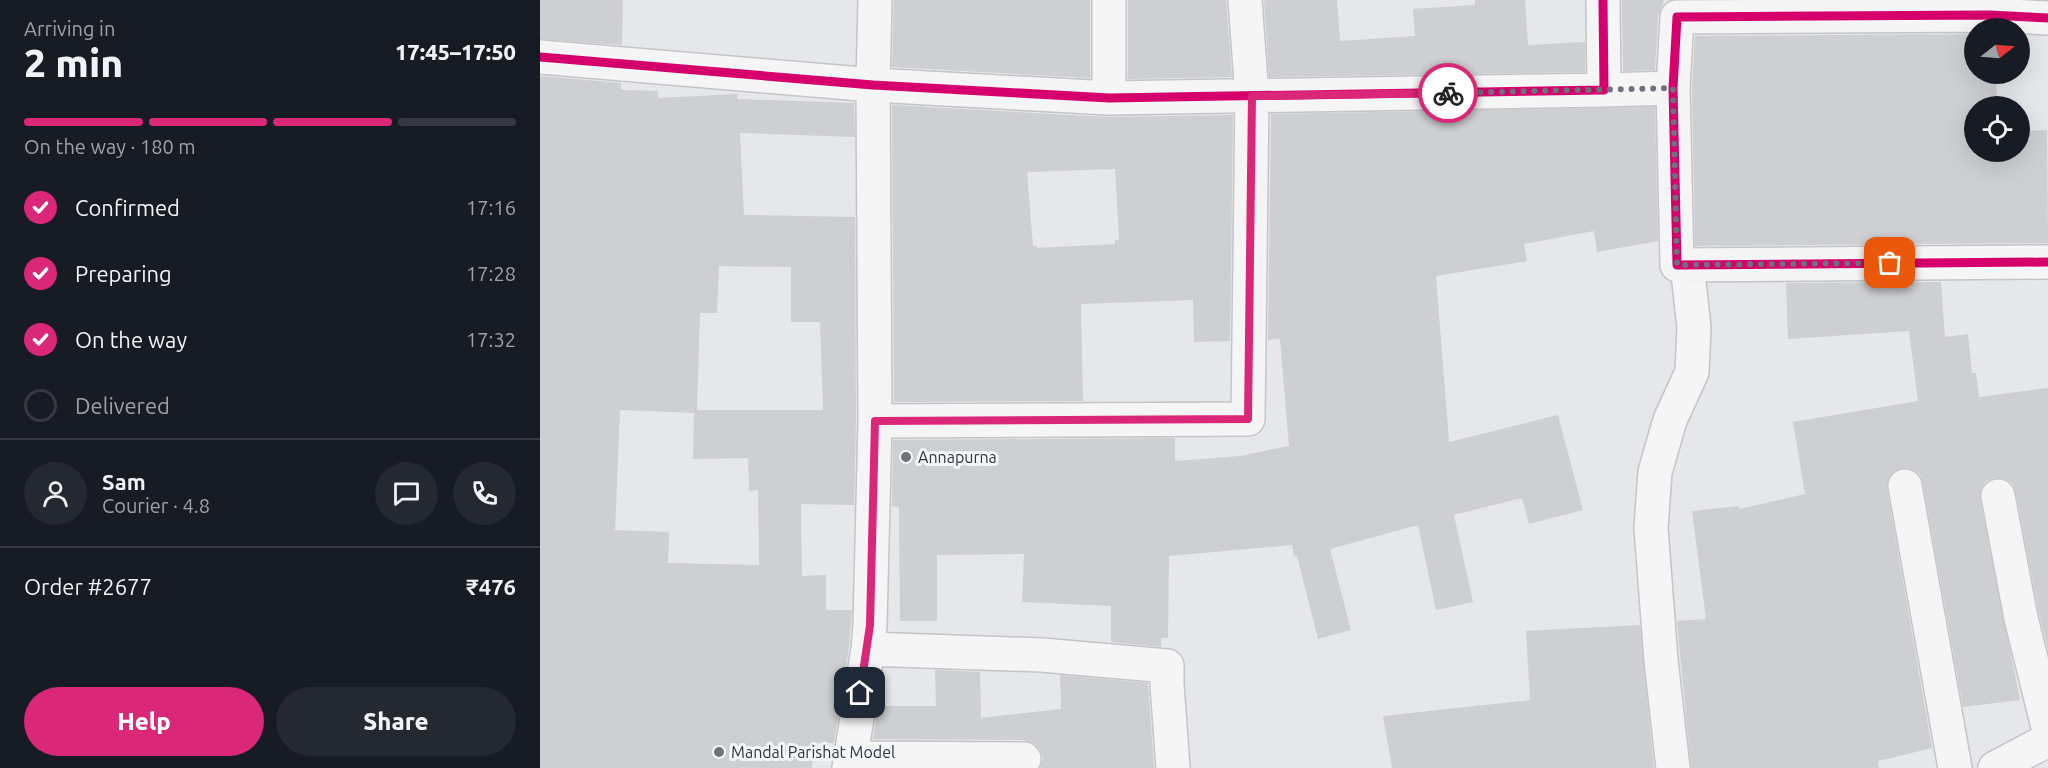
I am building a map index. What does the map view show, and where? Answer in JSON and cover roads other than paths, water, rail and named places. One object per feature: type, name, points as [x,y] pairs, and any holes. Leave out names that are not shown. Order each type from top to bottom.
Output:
[{"type":"street","points":[[875,0],[873,84],[875,421],[868,648],[850,763],[1024,759]]},
{"type":"street","points":[[1109,0],[1109,98]]},
{"type":"street","points":[[875,421],[1248,419],[1252,96],[1245,0]]},
{"type":"street","points":[[1603,0],[1604,90]]},
{"type":"street","points":[[2048,18],[1989,15],[1677,17],[1673,88],[1677,265],[2048,262]]},
{"type":"street","points":[[540,57],[873,84],[1109,98],[1673,88]]},
{"type":"street","points":[[1673,768],[1661,660],[1651,528],[1655,472],[1670,420],[1692,372],[1694,327],[1687,265]]},
{"type":"street","points":[[1905,486],[1955,768]]},
{"type":"street","points":[[1998,496],[2021,618],[2048,727]]},
{"type":"street","points":[[868,648],[1042,655],[1167,666],[1173,768]]},
{"type":"street","points":[[1995,768],[2048,740]]},
{"type":"place","name":"Annapurna","points":[[906,457]]},
{"type":"place","name":"Mandal Parishat Model","points":[[719,752]]}]
